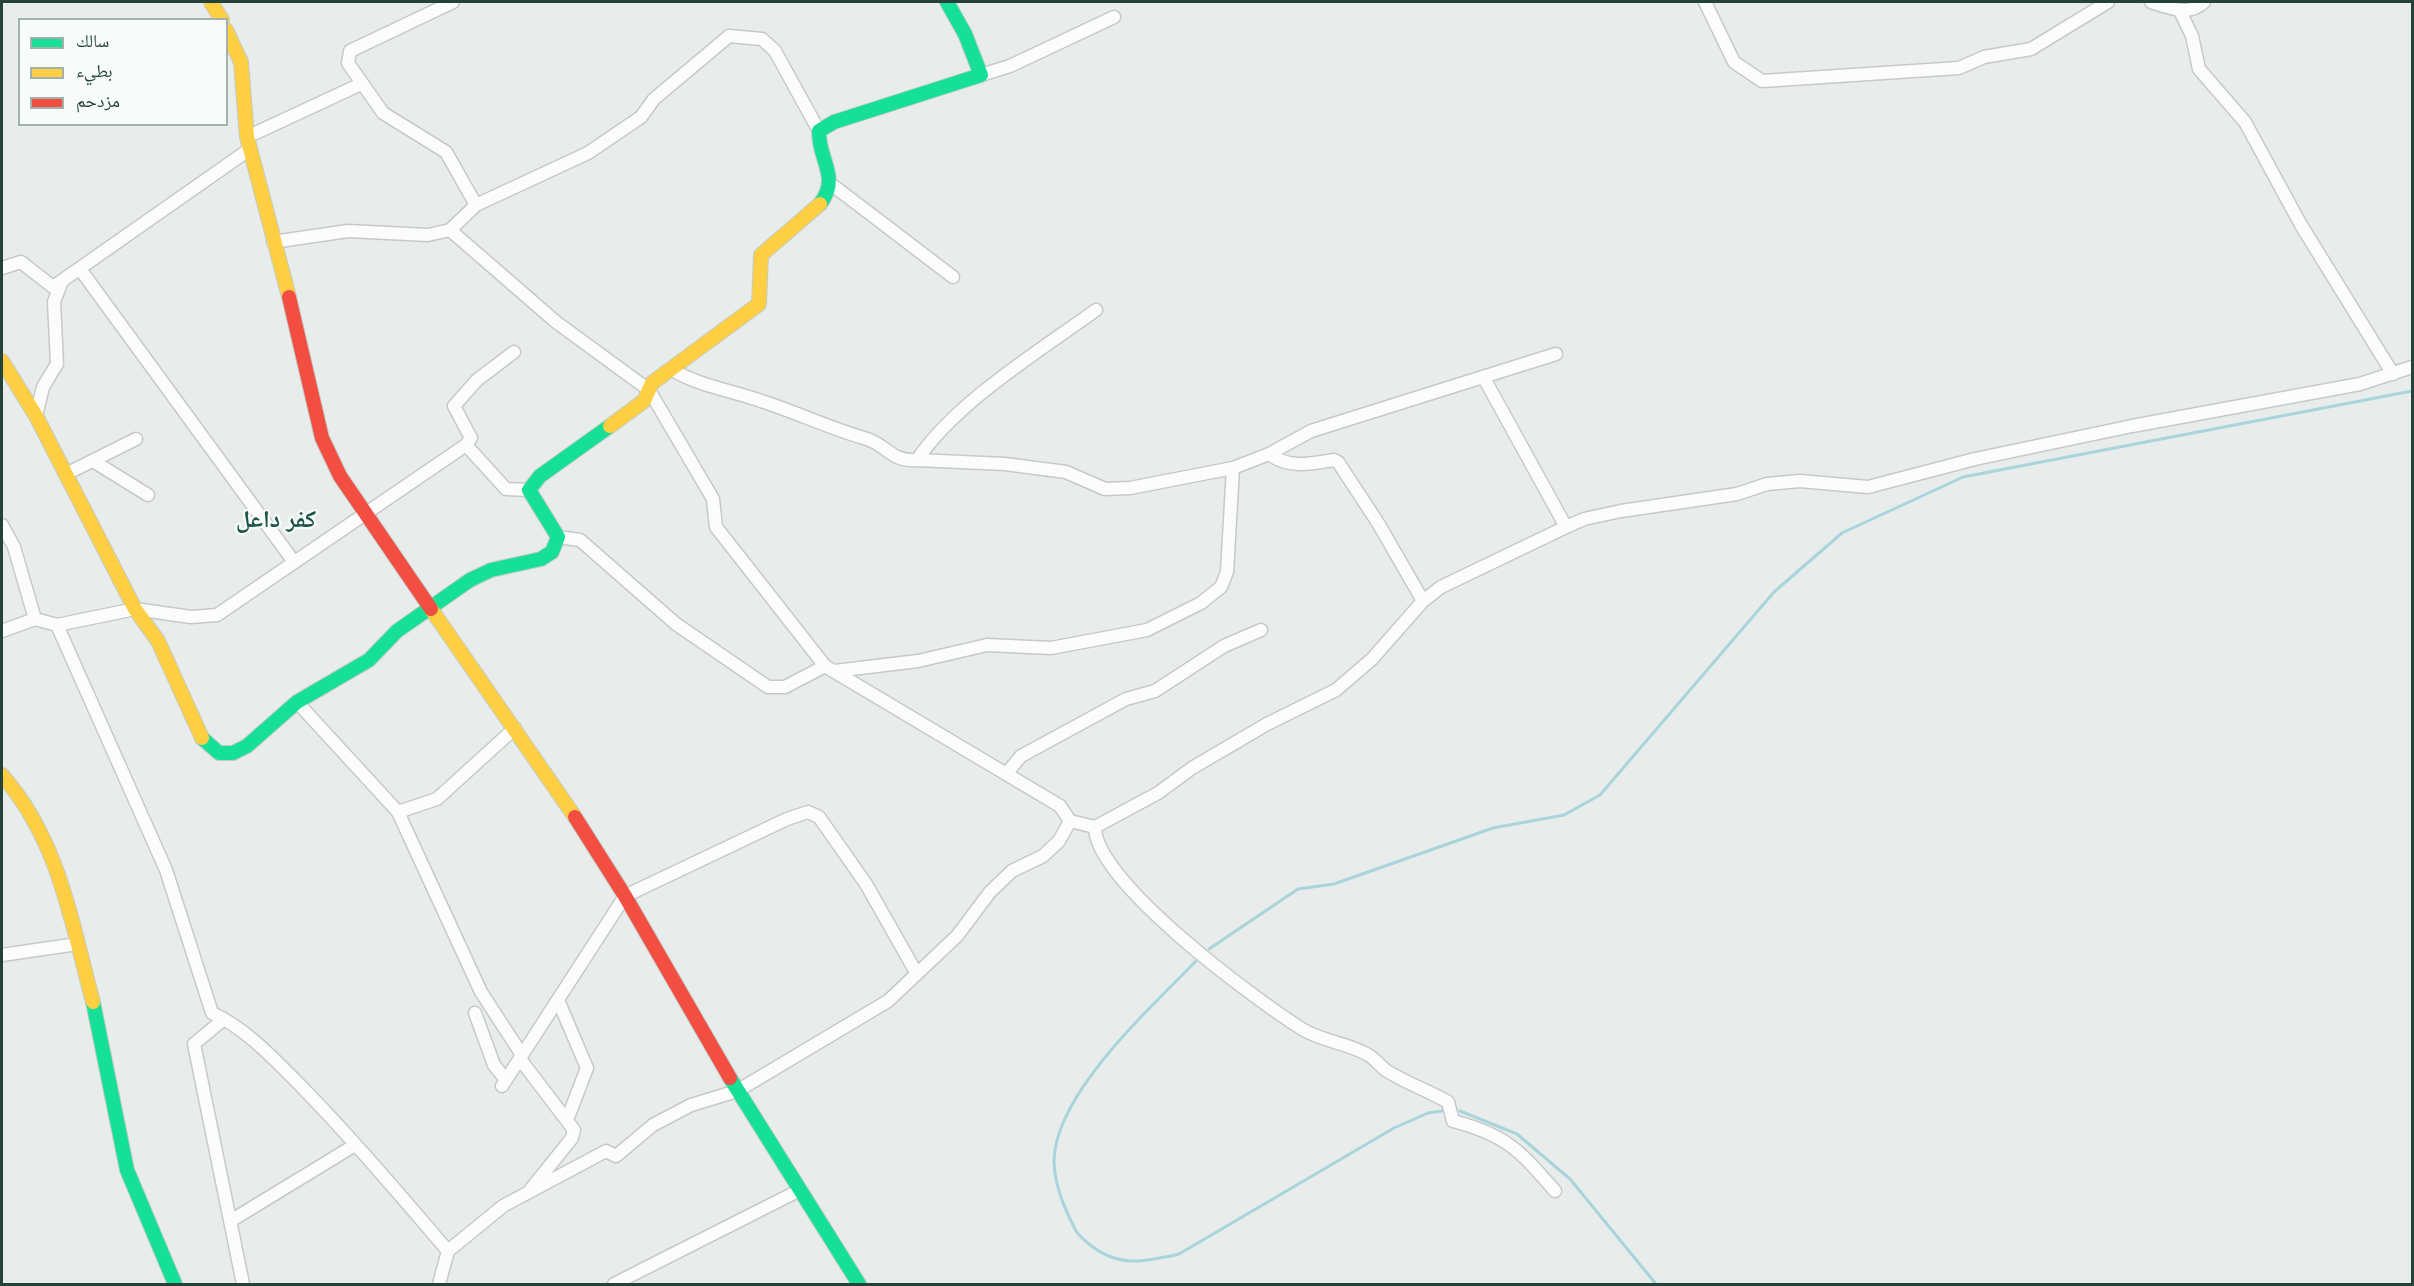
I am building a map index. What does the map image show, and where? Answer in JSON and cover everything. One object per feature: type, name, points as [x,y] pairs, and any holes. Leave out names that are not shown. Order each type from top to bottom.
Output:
[{"type":"street","points":[[211,2],[221,18]]},
{"type":"street","points":[[453,2],[350,51],[348,63],[383,113],[446,152],[476,205]]},
{"type":"street","points":[[947,2],[965,34],[981,75]]},
{"type":"street","points":[[1706,2],[1734,62],[1762,81],[1959,68],[1984,57],[2031,49],[2108,2]]},
{"type":"street","points":[[2151,2],[2180,11],[2204,2]]},
{"type":"street","points":[[2180,11],[2192,36],[2199,69],[2245,122],[2301,225],[2393,374]]},
{"type":"street","points":[[819,131],[834,122],[1010,66],[1114,17]]},
{"type":"street","points":[[228,34],[241,62],[249,143],[307,367],[322,438],[340,476],[563,797],[625,896],[737,1091],[859,1284]]},
{"type":"street","points":[[273,242],[348,231],[428,235],[450,230],[476,205],[597,147],[641,117],[654,99],[729,36],[762,39],[775,51],[819,131],[817,145],[831,184],[952,276]]},
{"type":"street","points":[[2,268],[21,261],[54,286],[249,143],[361,84]]},
{"type":"street","points":[[529,490],[540,476],[644,401],[652,383],[759,304],[762,287],[758,265],[761,255],[826,199],[831,184]]},
{"type":"street","points":[[450,230],[556,322],[650,390],[713,499],[716,527],[830,669],[862,691],[1060,806],[1070,821],[1095,826],[1158,793],[1192,768],[1267,724],[1336,690],[1372,658],[1423,602],[1441,587],[1584,519],[1621,511],[1737,494],[1767,484],[1800,481],[1868,487],[1975,459],[2132,426],[2360,384],[2412,367]]},
{"type":"street","points":[[80,269],[294,562]]},
{"type":"street","points":[[36,416],[43,387],[57,364],[54,302],[62,281]]},
{"type":"street","points":[[917,460],[933,437],[986,392],[1096,310]]},
{"type":"street","points":[[2,632],[35,619],[57,625],[135,609],[191,617],[217,615],[466,445],[471,438],[454,406],[477,380],[514,352]]},
{"type":"street","points":[[671,369],[689,380],[799,413],[845,434],[867,438],[903,461],[1005,464],[1066,472],[1105,489],[1130,488],[1233,468],[1269,454],[1311,431],[1556,354]]},
{"type":"street","points":[[2,361],[36,416],[135,609],[158,641],[202,740],[219,753],[233,753],[247,746],[297,702],[369,660],[397,631],[470,580],[491,570],[541,559],[552,552],[558,537]]},
{"type":"street","points":[[1484,378],[1566,527]]},
{"type":"street","points":[[66,474],[136,439]]},
{"type":"street","points":[[466,445],[506,489],[529,490]]},
{"type":"street","points":[[1269,454],[1279,461],[1299,466],[1334,460],[1338,462],[1378,523],[1423,602]]},
{"type":"street","points":[[93,461],[148,495]]},
{"type":"street","points":[[558,537],[579,540],[676,624],[768,687],[785,687],[830,669],[918,661],[987,645],[1051,648],[1147,630],[1176,617],[1221,587],[1227,572],[1233,468]]},
{"type":"street","points":[[529,490],[558,537]]},
{"type":"street","points":[[2,525],[14,547],[35,619]]},
{"type":"street","points":[[57,625],[166,870],[212,1013],[224,1019],[267,1052],[355,1144],[448,1251]]},
{"type":"street","points":[[1006,774],[1021,756],[1125,699],[1155,691],[1224,646],[1261,630]]},
{"type":"street","points":[[297,702],[398,812],[481,992],[521,1057],[574,1130],[572,1138],[528,1193]]},
{"type":"street","points":[[398,812],[437,799],[515,728]]},
{"type":"street","points":[[2,774],[17,792],[43,833],[59,874],[97,1019],[127,1170],[175,1284]]},
{"type":"street","points":[[476,1012],[494,1065],[504,1083],[625,896],[787,819],[808,812],[819,817],[866,884],[917,974]]},
{"type":"street","points":[[443,1282],[448,1251],[503,1206],[606,1151],[616,1156],[653,1125],[691,1105],[737,1091],[862,1019],[888,1001],[957,936],[990,892],[1012,871],[1043,856],[1059,841],[1070,821]]},
{"type":"street","points":[[1095,826],[1095,837],[1111,868],[1186,942],[1216,967],[1304,1031],[1370,1056],[1387,1071],[1448,1102],[1453,1121],[1478,1127],[1515,1147],[1555,1191]]},
{"type":"street","points":[[2,955],[77,944]]},
{"type":"street","points":[[558,1000],[587,1068],[567,1120]]},
{"type":"street","points":[[224,1019],[194,1044],[232,1220],[243,1284]]},
{"type":"street","points":[[232,1220],[355,1144]]},
{"type":"street","points":[[614,1284],[800,1190]]},
{"type":"waterway","points":[[1209,949],[1298,889],[1334,884],[1493,828],[1564,815],[1600,795],[1774,592],[1842,533],[1963,477],[2412,391]]},
{"type":"waterway","points":[[1196,961],[1131,1027],[1108,1054],[1087,1081],[1070,1109],[1058,1136],[1054,1162],[1061,1196],[1077,1232],[1100,1252],[1121,1260],[1132,1261],[1179,1254],[1394,1128],[1428,1113],[1442,1111]]},
{"type":"waterway","points":[[1460,1111],[1517,1134],[1570,1179],[1656,1284]]},
{"type":"traffic: fast","points":[[820,204],[826,194],[829,177],[819,131],[834,122],[981,75],[965,34],[947,2]]},
{"type":"traffic: fast","points":[[202,738],[219,753],[233,753],[247,746],[297,702],[369,660],[397,631],[470,580],[491,570],[541,559],[552,552],[558,537],[529,490],[540,476],[610,426]]},
{"type":"traffic: fast","points":[[93,1002],[127,1170],[175,1284]]},
{"type":"traffic: fast","points":[[730,1078],[859,1284]]},
{"type":"traffic: slow","points":[[211,2],[221,18]]},
{"type":"traffic: slow","points":[[228,34],[241,62],[247,137],[289,297]]},
{"type":"traffic: slow","points":[[610,426],[644,401],[652,383],[759,304],[761,255],[820,204]]},
{"type":"traffic: slow","points":[[2,361],[36,416],[135,609],[158,641],[202,738]]},
{"type":"traffic: slow","points":[[431,609],[575,817]]},
{"type":"traffic: slow","points":[[2,775],[37,826],[50,854],[70,912],[93,1002]]},
{"type":"traffic: jam","points":[[289,297],[322,438],[340,476],[431,609]]},
{"type":"traffic: jam","points":[[575,817],[625,896],[730,1078]]},
{"type":"district","name":"كفر داعل","points":[[276,519]]}]
